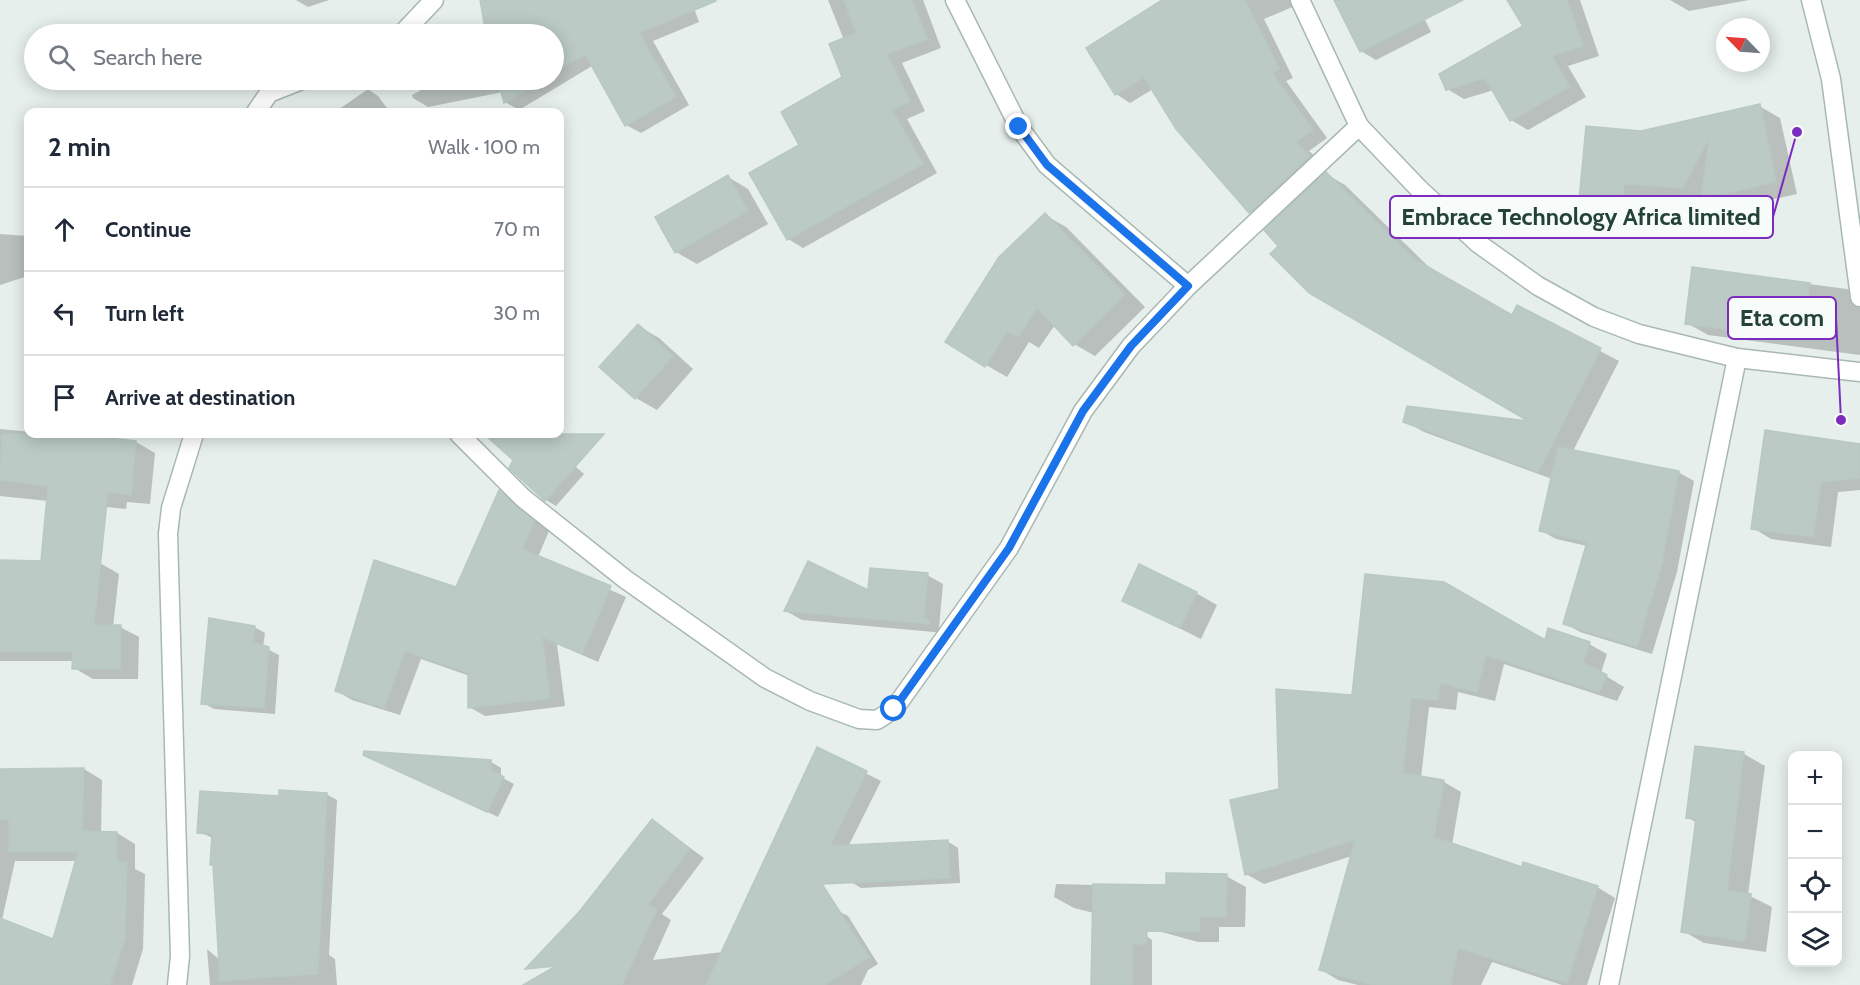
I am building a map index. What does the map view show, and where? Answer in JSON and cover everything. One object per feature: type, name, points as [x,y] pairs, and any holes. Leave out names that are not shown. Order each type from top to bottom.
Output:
[{"type":"street","points":[[411,24],[434,0]]},
{"type":"street","points":[[956,0],[1019,127],[1047,165],[1188,286]]},
{"type":"street","points":[[1300,0],[1359,126],[1420,190],[1471,237],[1538,286],[1594,317],[1639,334],[1737,358],[1860,372]]},
{"type":"street","points":[[1811,0],[1832,80],[1860,297]]},
{"type":"street","points":[[259,108],[268,93],[276,90]]},
{"type":"street","points":[[463,438],[542,513],[625,579],[765,678],[810,701],[859,719],[877,720],[894,709],[1009,548],[1083,411],[1131,346],[1188,286],[1359,126]]},
{"type":"street","points":[[1609,985],[1737,358]]},
{"type":"street","points":[[177,985],[180,956],[168,534],[171,508],[194,438]]},
{"type":"building","points":[[480,0],[716,0],[639,33],[676,97],[625,126],[585,54],[564,67],[564,24],[484,24]]},
{"type":"building","points":[[844,0],[912,0],[927,39],[887,54],[910,102],[892,110],[923,164],[787,240],[749,173],[799,145],[781,112],[842,77],[829,44],[856,33]]},
{"type":"building","points":[[1162,0],[1245,0],[1279,69],[1272,73],[1313,130],[1296,142],[1310,156],[1249,213],[1176,129],[1144,77],[1115,95],[1086,48]]},
{"type":"building","points":[[1334,0],[1463,0],[1360,52]]},
{"type":"building","points":[[1507,0],[1567,0],[1583,46],[1552,56],[1570,87],[1510,121],[1485,78],[1446,90],[1439,74],[1523,26]]},
{"type":"building","points":[[501,90],[525,90],[504,103]]},
{"type":"building","points":[[1760,104],[1776,182],[1701,199],[1709,138],[1683,188],[1624,184],[1622,204],[1579,201],[1586,126],[1641,131]]},
{"type":"building","points":[[1326,172],[1414,259],[1512,315],[1517,305],[1601,348],[1538,472],[1403,422],[1407,406],[1528,421],[1309,293],[1270,254],[1278,246],[1264,230]]},
{"type":"building","points":[[728,175],[748,211],[675,253],[655,217]]},
{"type":"building","points":[[1045,213],[1125,295],[1073,346],[1037,308],[1018,337],[1007,331],[985,367],[945,342],[999,257]]},
{"type":"building","points":[[1692,267],[1810,283],[1802,339],[1685,324]]},
{"type":"building","points":[[638,324],[673,356],[635,399],[599,367]]},
{"type":"building","points":[[1765,430],[1860,444],[1860,478],[1821,482],[1813,537],[1751,529]]},
{"type":"building","points":[[2,434],[24,434],[24,438],[109,438],[136,441],[131,495],[108,492],[94,625],[121,625],[120,669],[72,669],[73,652],[0,651],[0,560],[41,561],[48,486],[0,480]]},
{"type":"building","points":[[564,434],[604,434],[545,501],[509,468],[513,460],[488,438],[564,438]]},
{"type":"building","points":[[1558,447],[1679,471],[1662,563],[1637,647],[1563,624],[1587,542],[1539,531]]},
{"type":"building","points":[[499,490],[534,521],[522,549],[611,586],[582,654],[542,637],[550,698],[468,708],[468,673],[405,651],[384,708],[335,691],[374,560],[456,587]]},
{"type":"building","points":[[808,561],[868,590],[870,568],[928,573],[924,618],[930,621],[929,624],[784,611]]},
{"type":"building","points":[[1139,564],[1197,592],[1180,628],[1122,601]]},
{"type":"building","points":[[1365,574],[1444,582],[1545,640],[1548,628],[1590,642],[1583,662],[1607,675],[1599,692],[1486,655],[1477,692],[1440,683],[1438,700],[1411,698],[1403,773],[1444,780],[1434,837],[1522,867],[1523,862],[1598,886],[1567,983],[1458,948],[1451,985],[1373,985],[1319,970],[1355,840],[1245,875],[1230,800],[1279,789],[1276,689],[1352,695]]},
{"type":"building","points":[[209,618],[255,626],[253,642],[269,647],[264,708],[201,704]]},
{"type":"building","points":[[1695,746],[1744,752],[1727,891],[1751,894],[1745,941],[1681,932],[1696,819],[1686,818]]},
{"type":"building","points":[[817,747],[867,771],[830,846],[948,840],[950,878],[822,884],[869,957],[825,985],[706,985]]},
{"type":"building","points":[[364,751],[491,760],[491,770],[504,777],[487,812],[363,755]]},
{"type":"building","points":[[84,768],[82,838],[84,831],[117,832],[117,861],[127,862],[125,938],[110,985],[0,985],[0,918],[53,939],[78,852],[9,851],[9,820],[0,820],[0,769]]},
{"type":"building","points":[[279,790],[327,793],[318,974],[220,981],[213,865],[210,865],[212,834],[197,833],[200,791],[279,796]]},
{"type":"building","points":[[652,819],[690,849],[647,905],[657,909],[622,985],[523,985],[556,966],[525,969],[579,912]]},
{"type":"building","points":[[1166,873],[1227,874],[1226,917],[1200,917],[1199,932],[1147,931],[1146,944],[1133,944],[1132,985],[1091,985],[1093,884],[1166,885]]},
{"type":"place","name":"Embrace Technology Africa limited","points":[[1797,132]]},
{"type":"place","name":"Eta com","points":[[1841,420]]},
{"type":"route","points":[[894,709],[1009,548],[1083,411],[1131,346],[1188,286],[1047,165],[1019,127]]}]
